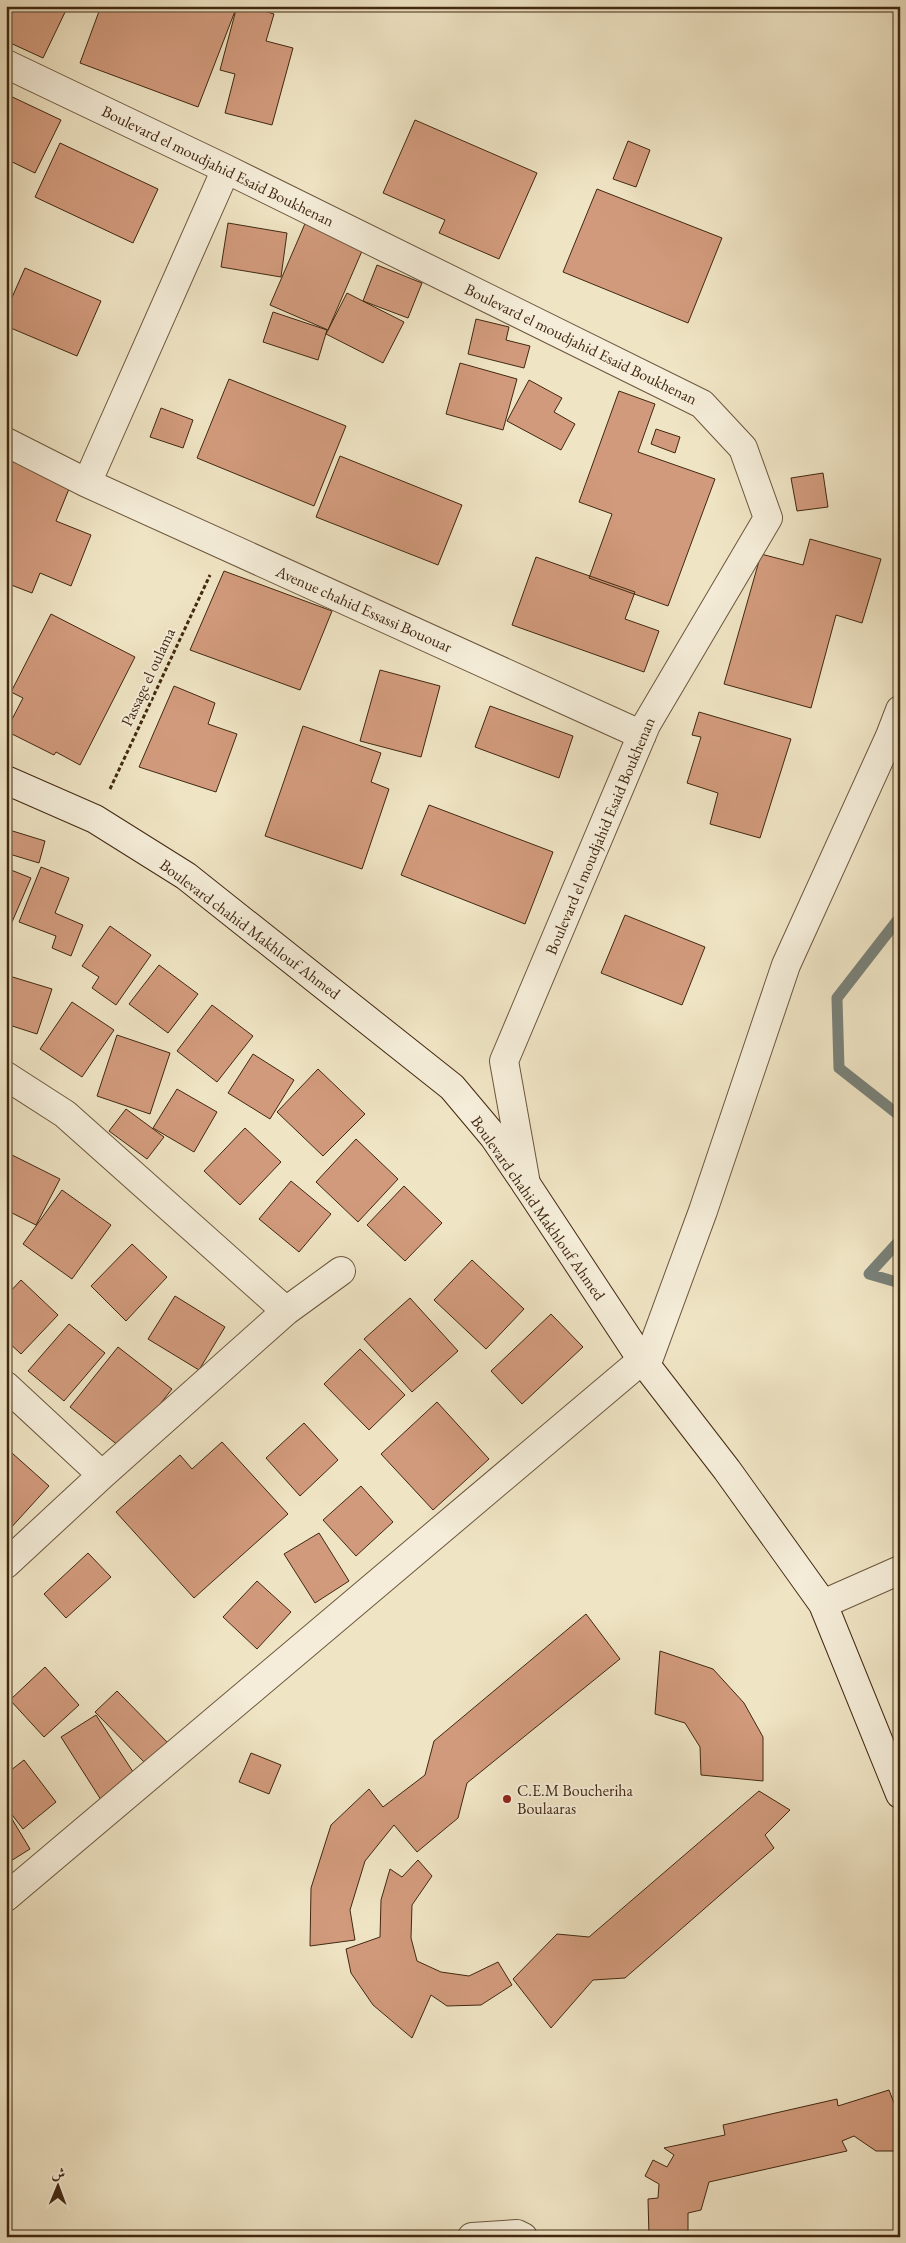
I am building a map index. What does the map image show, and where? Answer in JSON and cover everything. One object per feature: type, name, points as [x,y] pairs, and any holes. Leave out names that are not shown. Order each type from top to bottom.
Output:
[{"type":"street","name":"Boulevard el moudjahid Esaid Boukhenan","points":[[6,64],[226,169],[702,404],[743,448],[768,518],[642,734],[504,1061],[526,1184]]},
{"type":"street","points":[[87,483],[226,169]]},
{"type":"street","name":"Avenue chahid Essassi Bououar","points":[[6,442],[87,483],[642,734]]},
{"type":"street","points":[[6,1897],[644,1363],[703,1211],[786,965],[900,710]]},
{"type":"street","name":"Boulevard chahid Makhlouf Ahmed","points":[[6,780],[95,820],[186,876],[452,1087],[494,1137],[644,1363],[727,1470],[824,1604],[900,1794]]},
{"type":"street","points":[[6,1076],[65,1114],[286,1311]]},
{"type":"street","points":[[6,1564],[102,1475],[286,1311],[341,1271]]},
{"type":"street","points":[[6,1386],[102,1475]]},
{"type":"street","points":[[824,1604],[900,1570]]},
{"type":"street","points":[[472,2237],[517,2234],[523,2237]]},
{"type":"path","name":"Passage el oulama","points":[[95,820],[224,545]]},
{"type":"building","points":[[6,6],[68,6],[43,58],[6,41]]},
{"type":"building","points":[[101,6],[237,6],[198,107],[80,63]]},
{"type":"building","points":[[237,6],[247,6],[274,14],[266,41],[293,48],[272,125],[225,113],[235,74],[220,70]]},
{"type":"building","points":[[6,94],[61,120],[35,173],[6,159]]},
{"type":"building","points":[[415,120],[537,173],[499,259],[439,233],[445,220],[383,193]]},
{"type":"building","points":[[628,141],[650,150],[636,187],[613,179]]},
{"type":"building","points":[[60,143],[158,189],[133,243],[35,197]]},
{"type":"building","points":[[597,189],[722,238],[688,323],[563,272]]},
{"type":"building","points":[[307,219],[365,244],[328,330],[270,305]]},
{"type":"building","points":[[228,223],[287,233],[281,277],[221,267]]},
{"type":"building","points":[[377,265],[422,283],[408,318],[363,301]]},
{"type":"building","points":[[25,268],[101,301],[77,356],[6,326],[6,311]]},
{"type":"building","points":[[347,293],[404,322],[383,363],[326,334]]},
{"type":"building","points":[[273,312],[327,330],[318,360],[263,342]]},
{"type":"building","points":[[476,319],[509,327],[506,340],[530,346],[524,368],[468,354]]},
{"type":"building","points":[[460,363],[517,379],[503,430],[446,414]]},
{"type":"building","points":[[229,379],[346,426],[314,506],[197,458]]},
{"type":"building","points":[[529,380],[562,398],[554,412],[575,424],[561,450],[507,421]]},
{"type":"building","points":[[619,391],[655,404],[638,452],[715,479],[668,606],[589,578],[612,514],[579,502]]},
{"type":"building","points":[[161,408],[193,420],[183,448],[150,437]]},
{"type":"building","points":[[656,429],[680,437],[675,453],[651,444]]},
{"type":"building","points":[[340,456],[462,505],[438,565],[316,517]]},
{"type":"building","points":[[6,459],[71,484],[56,521],[91,535],[71,586],[40,573],[32,593],[6,583]]},
{"type":"building","points":[[823,473],[828,507],[797,511],[791,478]]},
{"type":"building","points":[[810,539],[881,559],[862,623],[836,615],[811,708],[724,684],[761,554],[803,565]]},
{"type":"building","points":[[536,557],[635,592],[625,619],[659,631],[644,672],[512,625]]},
{"type":"building","points":[[224,571],[332,611],[300,690],[190,650]]},
{"type":"building","points":[[51,614],[135,657],[80,765],[56,752],[54,755],[6,731],[23,698],[11,692]]},
{"type":"building","points":[[380,670],[440,686],[421,757],[360,741]]},
{"type":"building","points":[[174,686],[215,703],[208,724],[237,734],[216,792],[139,767]]},
{"type":"building","points":[[490,706],[573,736],[559,778],[475,747]]},
{"type":"building","points":[[699,712],[791,739],[760,838],[710,824],[718,793],[687,783],[701,737],[692,735]]},
{"type":"building","points":[[303,726],[381,753],[371,782],[389,789],[362,869],[265,836]]},
{"type":"building","points":[[429,805],[553,852],[525,924],[401,875]]},
{"type":"building","points":[[6,829],[45,841],[39,863],[6,853]]},
{"type":"building","points":[[41,867],[69,878],[55,913],[83,925],[71,956],[52,948],[56,936],[19,922]]},
{"type":"building","points":[[6,868],[31,878],[12,922],[6,919]]},
{"type":"building","points":[[625,915],[705,947],[682,1005],[601,973]]},
{"type":"building","points":[[110,926],[151,955],[116,1005],[92,988],[99,977],[82,966]]},
{"type":"building","points":[[159,965],[198,994],[168,1033],[129,1004]]},
{"type":"building","points":[[6,975],[52,989],[37,1034],[6,1024]]},
{"type":"building","points":[[72,1002],[114,1030],[82,1077],[40,1049]]},
{"type":"building","points":[[212,1005],[253,1036],[217,1082],[177,1051]]},
{"type":"building","points":[[117,1035],[170,1053],[150,1114],[97,1096]]},
{"type":"building","points":[[253,1054],[294,1080],[270,1119],[228,1093]]},
{"type":"building","points":[[318,1069],[365,1114],[323,1156],[277,1112]]},
{"type":"building","points":[[177,1089],[217,1112],[194,1152],[153,1128]]},
{"type":"building","points":[[126,1109],[164,1137],[147,1159],[109,1131]]},
{"type":"building","points":[[245,1128],[281,1162],[240,1205],[204,1171]]},
{"type":"building","points":[[356,1139],[398,1179],[358,1222],[316,1182]]},
{"type":"building","points":[[6,1152],[60,1179],[36,1225],[6,1210]]},
{"type":"building","points":[[291,1181],[331,1214],[299,1252],[259,1219]]},
{"type":"building","points":[[404,1186],[442,1223],[405,1261],[367,1225]]},
{"type":"building","points":[[62,1190],[111,1225],[72,1279],[23,1244]]},
{"type":"building","points":[[132,1244],[167,1277],[126,1321],[91,1286]]},
{"type":"building","points":[[472,1260],[524,1309],[486,1349],[434,1300]]},
{"type":"building","points":[[21,1280],[58,1315],[21,1354],[6,1340],[6,1296]]},
{"type":"building","points":[[175,1296],[225,1327],[199,1370],[148,1339]]},
{"type":"building","points":[[410,1298],[458,1351],[412,1392],[364,1339]]},
{"type":"building","points":[[551,1314],[583,1347],[522,1404],[491,1371]]},
{"type":"building","points":[[69,1324],[105,1353],[64,1401],[28,1371]]},
{"type":"building","points":[[118,1347],[172,1389],[124,1450],[70,1407]]},
{"type":"building","points":[[360,1349],[405,1395],[369,1430],[324,1384]]},
{"type":"building","points":[[437,1402],[489,1459],[433,1510],[381,1454]]},
{"type":"building","points":[[304,1423],[338,1460],[300,1496],[266,1458]]},
{"type":"building","points":[[222,1442],[288,1514],[194,1598],[116,1512],[180,1455],[192,1469]]},
{"type":"building","points":[[12,1453],[49,1486],[8,1531],[6,1529],[6,1459]]},
{"type":"building","points":[[361,1486],[393,1522],[356,1556],[323,1520]]},
{"type":"building","points":[[319,1533],[349,1581],[315,1603],[284,1554]]},
{"type":"building","points":[[88,1553],[111,1577],[66,1618],[44,1594]]},
{"type":"building","points":[[257,1581],[291,1612],[257,1649],[223,1617]]},
{"type":"building","points":[[586,1614],[620,1659],[467,1783],[458,1818],[417,1852],[394,1825],[365,1861],[350,1910],[355,1940],[310,1946],[311,1888],[331,1825],[369,1789],[383,1807],[425,1775],[434,1741]]},
{"type":"building","points":[[660,1651],[713,1669],[744,1703],[763,1737],[763,1781],[701,1775],[700,1747],[685,1723],[655,1714]]},
{"type":"building","points":[[45,1667],[79,1705],[44,1737],[10,1700]]},
{"type":"building","points":[[117,1691],[170,1745],[148,1766],[95,1712]]},
{"type":"building","points":[[96,1715],[139,1781],[103,1803],[61,1737]]},
{"type":"building","points":[[251,1753],[281,1765],[269,1794],[239,1782]]},
{"type":"building","points":[[24,1760],[56,1802],[23,1829],[6,1807],[6,1774]]},
{"type":"building","points":[[759,1791],[790,1810],[765,1835],[774,1848],[625,1978],[593,1980],[551,2028],[513,1979],[557,1934],[589,1937]]},
{"type":"building","points":[[6,1809],[30,1849],[6,1864]]},
{"type":"building","points":[[418,1860],[432,1876],[412,1905],[411,1938],[417,1961],[441,1972],[469,1976],[498,1962],[512,1985],[481,2005],[447,2006],[431,1995],[412,2038],[373,2005],[351,1973],[346,1949],[380,1937],[381,1900],[390,1869],[402,1877]]},
{"type":"building","points":[[889,2090],[898,2113],[900,2111],[900,2151],[876,2151],[854,2136],[842,2141],[847,2151],[709,2182],[701,2210],[688,2213],[688,2237],[649,2237],[648,2199],[658,2198],[659,2184],[645,2176],[653,2160],[667,2167],[674,2155],[664,2148],[725,2135],[723,2125],[837,2099],[838,2106]]},
{"type":"waterway","points":[[900,917],[837,998],[839,1068],[900,1116]]},
{"type":"waterway","points":[[900,1240],[869,1274],[900,1283]]},
{"type":"place","name":"C.E.M Boucheriha Boulaaras","points":[[507,1799]]}]
